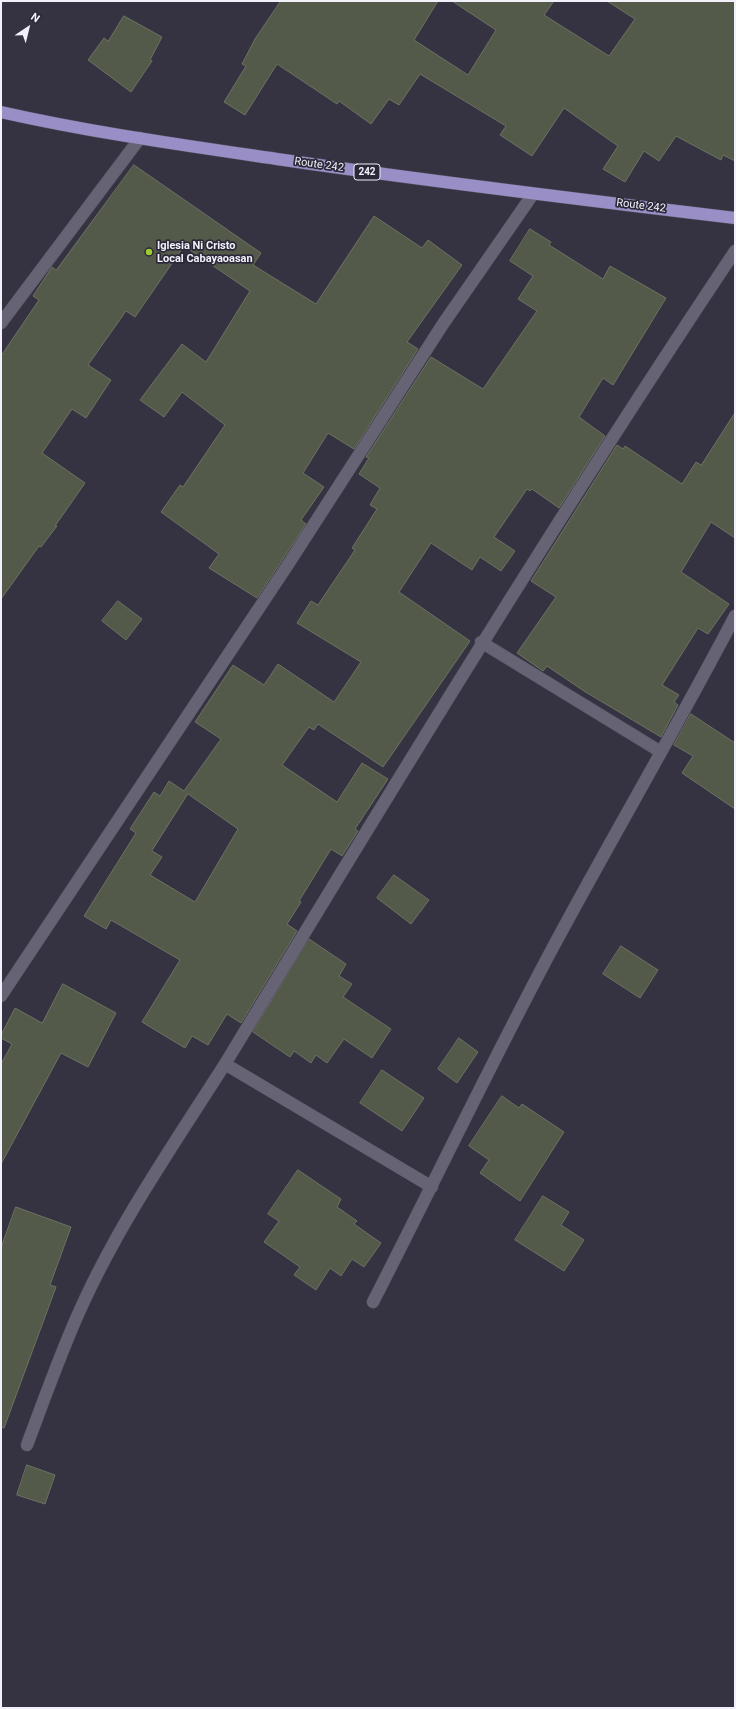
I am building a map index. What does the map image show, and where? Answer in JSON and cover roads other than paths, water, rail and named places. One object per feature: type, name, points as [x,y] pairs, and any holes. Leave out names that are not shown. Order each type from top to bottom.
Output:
[{"type":"main road","name":"Route 242","points":[[1,112],[140,138],[320,165],[532,194],[735,218]]},
{"type":"street","points":[[1,323],[140,138]]},
{"type":"street","points":[[1,996],[289,563],[443,324],[532,194]]},
{"type":"street","points":[[27,1445],[80,1309],[127,1220],[225,1064],[481,642],[649,379],[735,251]]},
{"type":"street","points":[[373,1302],[432,1187],[468,1110],[547,957],[735,616]]},
{"type":"street","points":[[481,642],[661,752]]},
{"type":"street","points":[[225,1064],[432,1187]]},
{"type":"place","name":"Iglesia Ni Cristo Local Cabayaoasan","points":[[149,252]]}]
